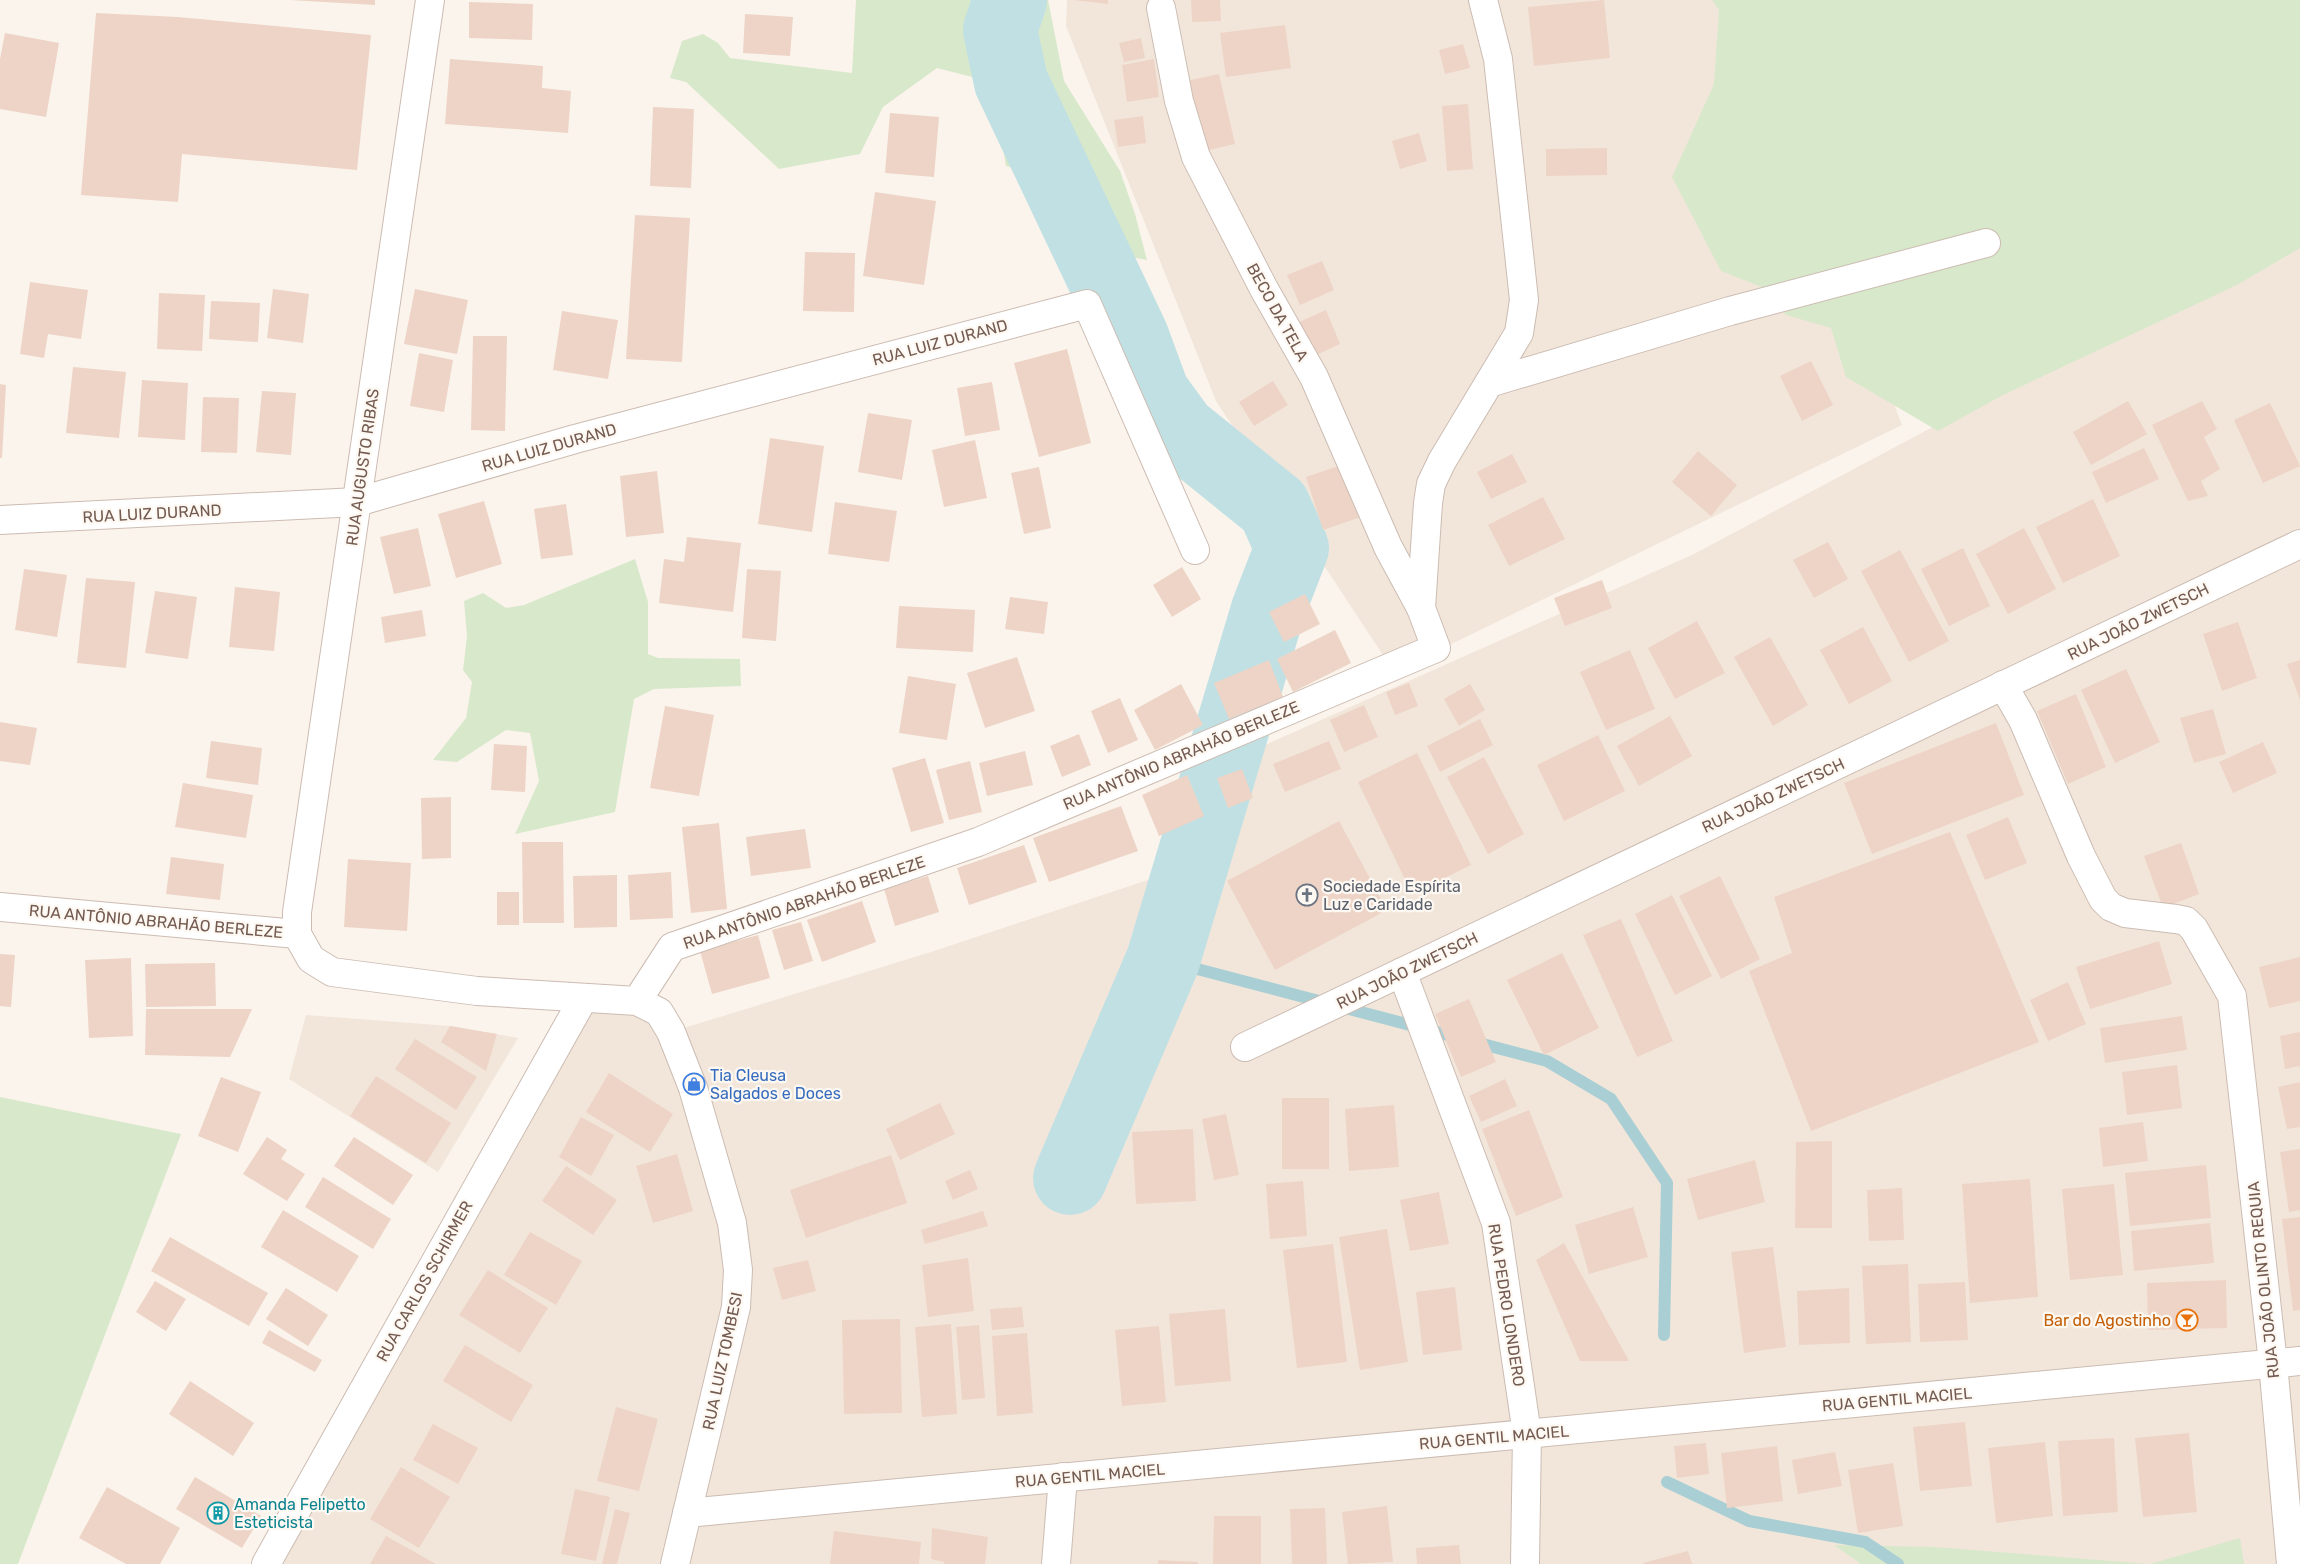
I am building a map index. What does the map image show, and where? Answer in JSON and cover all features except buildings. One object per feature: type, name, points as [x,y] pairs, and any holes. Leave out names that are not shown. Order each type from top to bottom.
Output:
[{"type":"street","name":"RUA AUGUSTO RIBAS","points":[[297,934],[297,912],[430,0]]},
{"type":"street","name":"BECO DA TELA","points":[[1421,608],[1428,503],[1432,484],[1442,461],[1519,333],[1524,300],[1498,59],[1483,0]]},
{"type":"street","name":"BECO DA TELA","points":[[1161,8],[1179,101],[1196,157],[1264,289],[1314,377],[1388,547],[1421,608],[1436,648]]},
{"type":"street","points":[[1489,383],[1730,311],[1986,243]]},
{"type":"street","name":"RUA LUIZ DURAND","points":[[0,520],[357,502],[576,439],[1086,304],[1195,550]]},
{"type":"street","name":"RUA JOÃO ZWETSCH","points":[[1245,1047],[2300,544]]},
{"type":"street","name":"RUA ANTÔNIO ABRAHÃO BERLEZE","points":[[0,907],[297,934],[311,959],[332,972],[438,987],[583,999],[637,1001],[672,947],[978,842],[1436,648]]},
{"type":"street","name":"RUA JOÃO OLINTO REQUIA","points":[[2003,686],[2023,720],[2080,856],[2103,898],[2111,907],[2125,912],[2186,921],[2194,929],[2232,996],[2273,1363],[2291,1564]]},
{"type":"street","name":"RUA PEDRO LONDERO","points":[[1402,972],[1496,1223],[1527,1434],[1525,1564]]},
{"type":"street","name":"RUA CARLOS SCHIRMER","points":[[266,1564],[583,999]]},
{"type":"street","name":"RUA LUIZ TOMBESI","points":[[637,1001],[659,1012],[671,1032],[693,1088],[732,1223],[738,1270],[736,1307],[675,1564]]},
{"type":"street","name":"RUA GENTIL MACIEL","points":[[687,1513],[2300,1361]]},
{"type":"street","points":[[1056,1564],[1063,1477]]},
{"type":"shaded area","points":[[1067,0],[1739,0],[1902,425],[1394,672],[1216,401],[1066,26]]},
{"type":"shaded area","points":[[2300,239],[2300,1564],[266,1564],[583,999],[637,1001],[671,1032],[931,952],[1214,858],[1254,750],[1694,554],[2132,321]]},
{"type":"shaded area","points":[[306,1015],[450,1026],[518,1038],[438,1172],[289,1079]]},
{"type":"green space","points":[[856,0],[1048,0],[1064,81],[1120,171],[1135,214],[1147,260],[1115,254],[1053,179],[1006,166],[992,82],[937,68],[883,107],[860,154],[779,169],[686,82],[670,78],[682,41],[703,34],[718,43],[730,58],[852,73]]},
{"type":"green space","points":[[1712,0],[2300,0],[2300,248],[2237,285],[2003,395],[1938,431],[1846,377],[1831,328],[1786,315],[1767,289],[1721,271],[1672,177],[1714,84],[1719,10]]},
{"type":"green space","points":[[635,559],[648,602],[648,654],[658,658],[740,659],[741,686],[654,689],[634,699],[615,812],[515,834],[539,781],[530,733],[506,730],[457,762],[433,760],[466,718],[472,682],[463,670],[467,636],[464,601],[483,593],[506,608],[524,605]]},
{"type":"green space","points":[[0,1097],[181,1134],[18,1564],[0,1564]]},
{"type":"green space","points":[[2240,1538],[2244,1564],[2150,1564]]},
{"type":"green space","points":[[1834,1545],[1934,1547],[2150,1564],[1861,1564]]},
{"type":"waterway","points":[[1010,0],[1000,30],[1011,82],[1132,337],[1153,394],[1180,431],[1274,507],[1292,548],[1268,610],[1163,960],[1070,1178]]},
{"type":"waterway","points":[[1163,960],[1547,1061],[1611,1099],[1667,1183],[1664,1335]]},
{"type":"waterway","points":[[1667,1482],[1749,1521],[1865,1542],[1898,1564]]},
{"type":"place","name":"Sociedade Espírita Luz e Caridade","points":[[1307,895]]},
{"type":"place","name":"Tia Cleusa Salgados e Doces","points":[[694,1084]]},
{"type":"place","name":"Bar do Agostinho","points":[[2187,1320]]},
{"type":"place","name":"Amanda Felipetto Esteticista","points":[[218,1513]]}]
